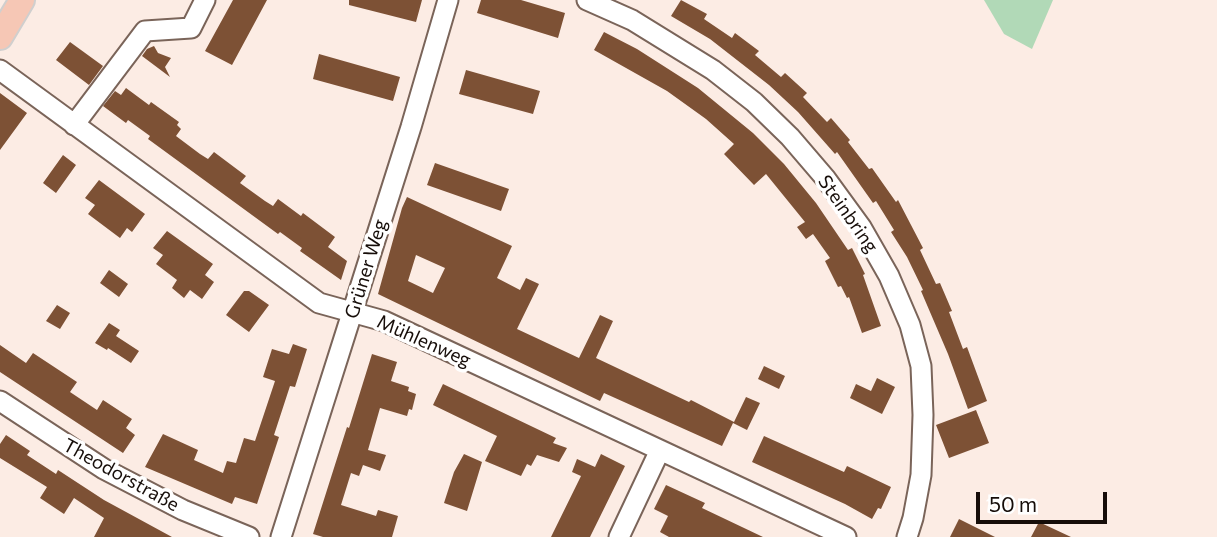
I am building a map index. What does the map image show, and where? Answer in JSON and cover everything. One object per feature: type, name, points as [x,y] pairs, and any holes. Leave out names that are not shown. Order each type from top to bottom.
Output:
[{"type":"main road","points":[[0,37],[22,0]]},
{"type":"street","points":[[74,125],[145,31],[191,28],[205,0]]},
{"type":"street","name":"Grüner Weg","points":[[281,537],[411,127],[448,0]]},
{"type":"street","name":"Steinbring","points":[[587,0],[632,20],[713,70],[754,102],[790,137],[861,227],[889,276],[910,325],[921,366],[921,475],[907,537]]},
{"type":"street","name":"Mühlenweg","points":[[0,70],[319,303],[384,321],[846,537]]},
{"type":"street","name":"Theodorstraße","points":[[0,401],[104,469],[183,510],[249,537]]},
{"type":"street","points":[[619,537],[660,450]]},
{"type":"green space","points":[[984,0],[1053,0],[1032,49],[1004,34]]},
{"type":"building","points":[[233,0],[267,0],[232,65],[205,51]]},
{"type":"building","points":[[349,0],[422,0],[416,22],[349,5]]},
{"type":"building","points":[[481,0],[521,0],[565,13],[558,38],[477,13]]},
{"type":"building","points":[[681,0],[707,14],[704,19],[732,38],[735,33],[759,51],[755,55],[781,77],[785,73],[807,93],[803,97],[827,122],[831,118],[869,169],[872,168],[896,202],[898,200],[923,248],[920,250],[936,284],[940,283],[952,311],[949,312],[963,349],[967,347],[987,401],[968,409],[921,291],[923,290],[891,232],[894,230],[876,201],[873,203],[837,152],[835,154],[798,112],[769,85],[710,39],[671,16]]},
{"type":"building","points":[[604,32],[637,49],[698,88],[753,133],[784,164],[816,203],[848,250],[852,248],[865,274],[863,275],[881,326],[862,333],[849,297],[847,298],[841,286],[838,287],[825,261],[830,258],[813,234],[806,239],[797,227],[805,222],[766,174],[754,185],[724,154],[734,144],[706,119],[667,91],[594,50]]},
{"type":"building","points":[[70,42],[103,66],[89,85],[56,60]]},
{"type":"building","points":[[154,46],[158,53],[171,58],[165,67],[170,77],[142,56],[147,49]]},
{"type":"building","points":[[319,54],[400,77],[393,101],[313,79]]},
{"type":"building","points":[[466,70],[540,91],[533,114],[459,94]]},
{"type":"building","points":[[126,88],[179,122],[177,125],[181,129],[176,136],[200,154],[208,159],[214,152],[246,176],[240,183],[265,201],[273,206],[278,199],[301,216],[303,213],[335,237],[328,247],[347,261],[341,280],[300,251],[302,248],[280,232],[278,234],[148,139],[150,136],[103,106],[115,91],[121,95]]},
{"type":"building","points":[[0,93],[27,113],[0,150]]},
{"type":"building","points":[[63,155],[76,165],[56,193],[43,183]]},
{"type":"building","points":[[435,163],[509,189],[501,211],[427,185]]},
{"type":"building","points":[[99,180],[145,214],[132,232],[127,228],[120,238],[88,214],[95,205],[85,198]]},
{"type":"building","points":[[407,197],[512,246],[497,278],[520,290],[526,278],[539,284],[517,329],[579,358],[600,315],[613,321],[596,358],[734,422],[746,397],[760,403],[747,430],[733,423],[722,446],[604,393],[600,401],[378,294]],"holes":[[[416,255],[445,268],[433,293],[408,281]]]},
{"type":"building","points":[[167,231],[213,264],[205,275],[214,282],[202,299],[190,290],[184,298],[172,288],[177,280],[156,264],[163,255],[153,248]]},
{"type":"building","points":[[109,270],[128,284],[119,297],[100,283]]},
{"type":"building","points":[[244,291],[249,291],[269,305],[249,332],[226,315]]},
{"type":"building","points":[[57,305],[70,313],[60,329],[46,321]]},
{"type":"building","points":[[109,323],[120,330],[116,336],[139,351],[131,363],[95,343]]},
{"type":"building","points":[[293,344],[307,349],[295,387],[290,386],[274,435],[279,437],[257,504],[235,497],[232,504],[145,467],[163,434],[198,450],[194,460],[223,473],[227,461],[236,463],[244,438],[255,441],[275,381],[263,377],[272,349],[289,354]]},
{"type":"building","points":[[0,345],[26,363],[33,353],[77,382],[70,392],[97,410],[103,400],[132,419],[126,428],[135,435],[123,453],[0,372]]},
{"type":"building","points":[[372,354],[397,362],[391,381],[409,387],[408,391],[416,394],[412,410],[409,409],[407,416],[380,408],[368,450],[386,455],[380,471],[363,465],[359,476],[351,473],[341,505],[376,516],[378,510],[398,516],[392,537],[323,537],[313,534]]},
{"type":"building","points":[[764,366],[785,376],[779,389],[758,379]]},
{"type":"building","points":[[877,378],[895,387],[882,414],[850,398],[856,384],[871,391]]},
{"type":"building","points":[[443,384],[556,438],[553,443],[567,448],[559,462],[537,455],[531,466],[527,464],[521,476],[485,461],[497,436],[433,405]]},
{"type":"building","points":[[976,410],[989,443],[949,458],[936,425]]},
{"type":"building","points":[[6,435],[30,451],[27,455],[56,474],[58,470],[104,500],[172,537],[94,537],[104,518],[74,498],[64,514],[40,498],[47,487],[0,458],[0,444]]},
{"type":"building","points":[[764,436],[844,472],[847,466],[891,487],[881,509],[878,508],[872,519],[752,462]]},
{"type":"building","points":[[464,454],[482,462],[467,511],[444,503],[454,472]]},
{"type":"building","points":[[601,454],[625,466],[590,537],[551,537],[581,476],[572,472],[577,459],[595,467]]},
{"type":"building","points":[[666,485],[705,503],[702,508],[763,537],[669,537],[660,532],[668,516],[654,509]]},
{"type":"building","points":[[959,519],[995,537],[950,537]]},
{"type":"building","points":[[1039,522],[1071,537],[1031,537]]}]
